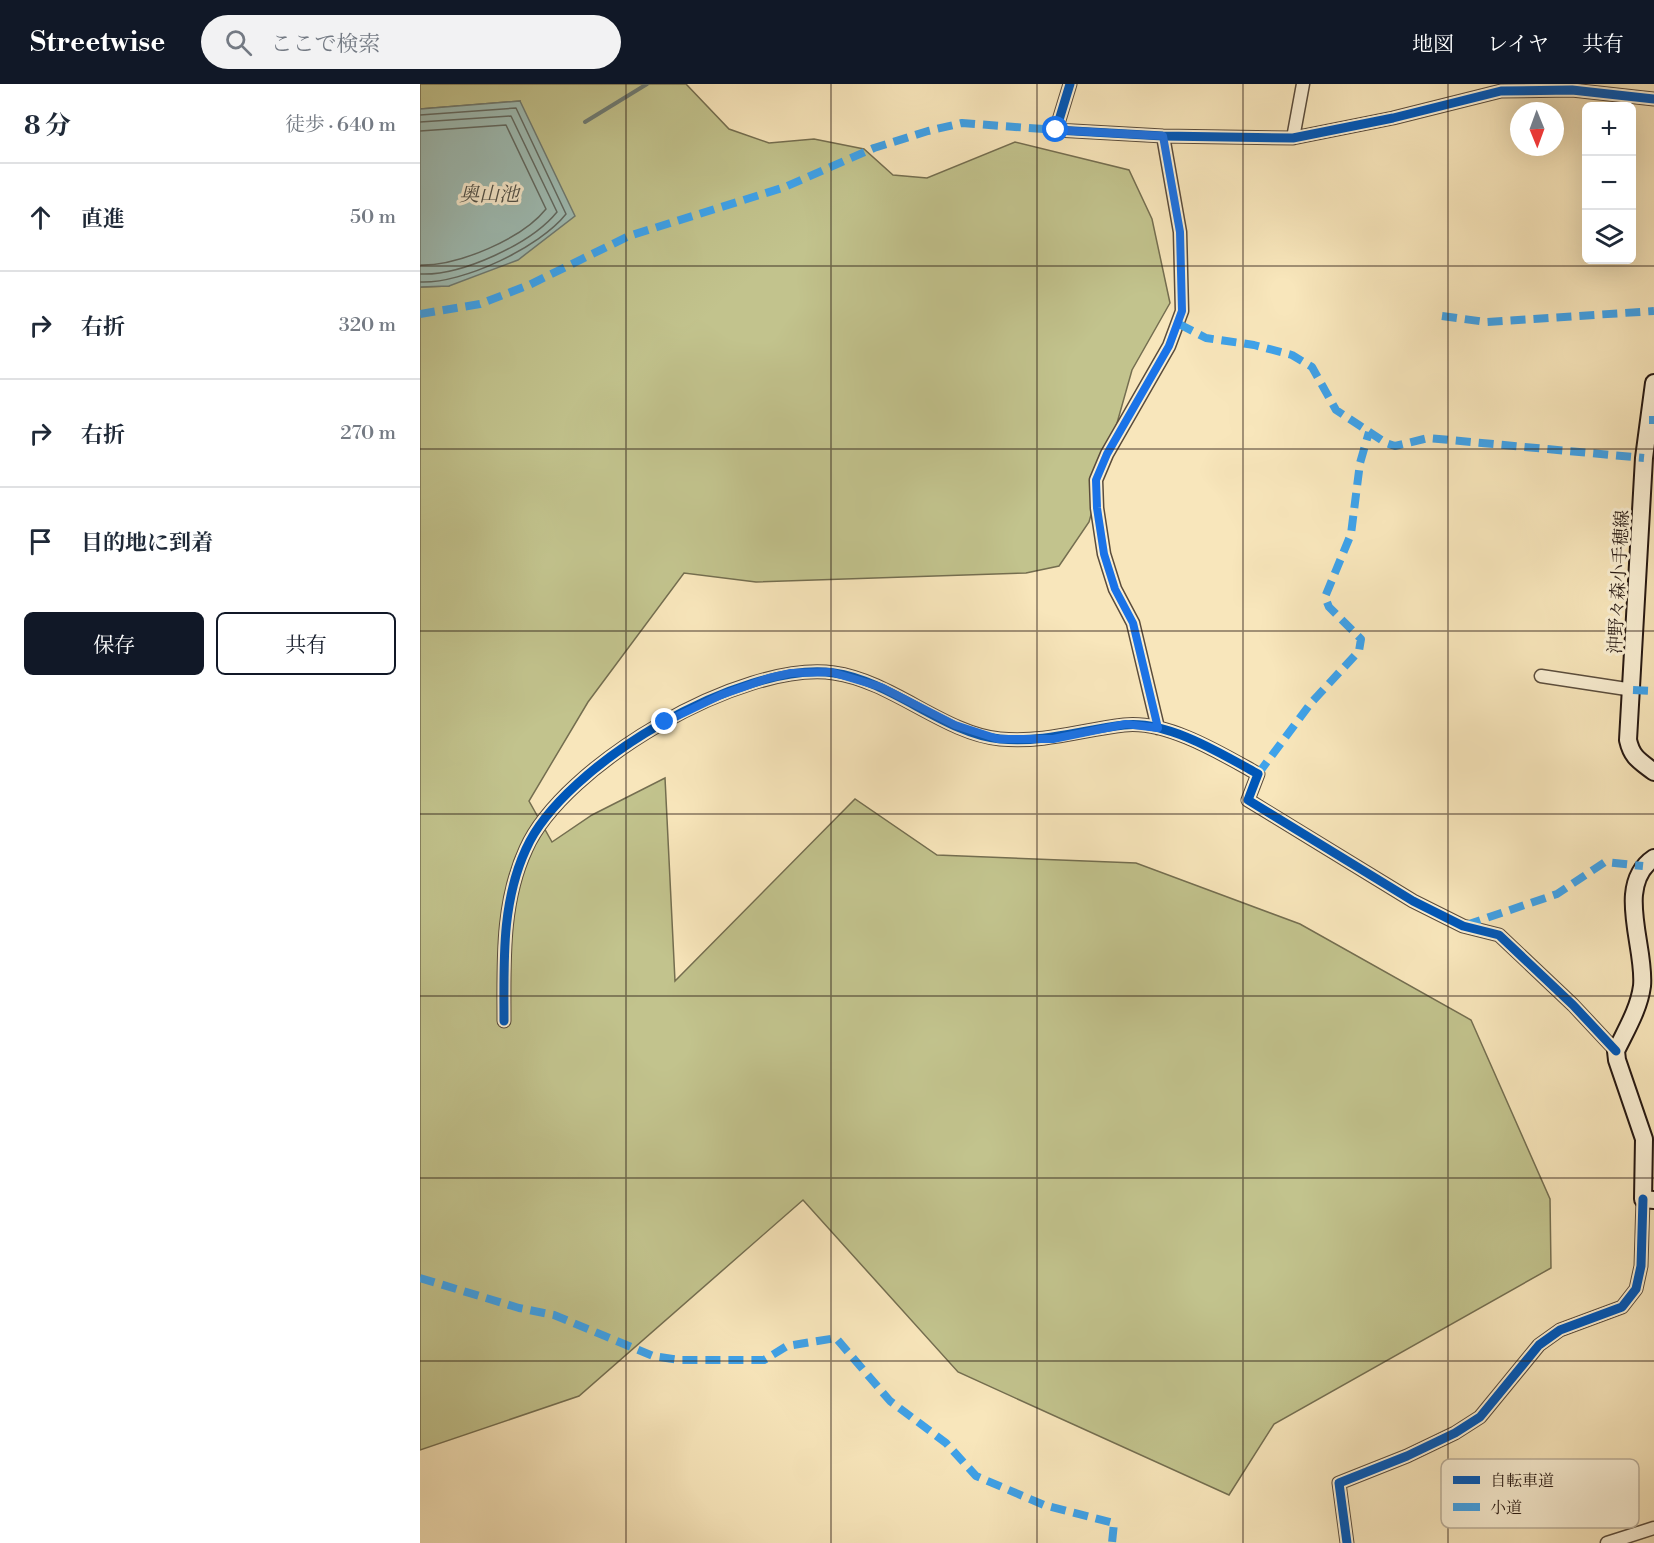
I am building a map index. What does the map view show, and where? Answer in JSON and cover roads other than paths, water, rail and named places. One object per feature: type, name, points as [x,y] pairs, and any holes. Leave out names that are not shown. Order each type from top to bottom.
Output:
[{"type":"main road","name":"沖野々森小手穂線","points":[[1654,383],[1644,458],[1633,690],[1628,740],[1631,753],[1637,761],[1654,772]]},
{"type":"main road","points":[[1648,1200],[1644,1139],[1616,1051],[1641,990],[1643,973],[1634,898],[1635,882],[1643,866],[1654,858]]},
{"type":"street","points":[[1070,84],[1056,130],[1163,136],[1293,138],[1393,118],[1500,91],[1572,90],[1654,99]]},
{"type":"street","points":[[1293,138],[1303,84]]},
{"type":"street","points":[[1158,728],[1133,623],[1115,589],[1104,554],[1097,508],[1096,480],[1107,454],[1169,346],[1182,311],[1180,232],[1163,136]]},
{"type":"street","points":[[504,1021],[504,951],[515,874],[527,846],[545,816],[576,784],[607,758],[665,722],[721,695],[791,673],[831,672],[881,687],[955,725],[998,739],[1053,739],[1126,724],[1158,728],[1215,750],[1258,774],[1248,800],[1413,901],[1464,926],[1499,935],[1573,1005],[1616,1051]]},
{"type":"street","points":[[1541,676],[1633,690]]},
{"type":"street","points":[[1347,1543],[1339,1483],[1407,1456],[1455,1433],[1480,1417],[1539,1345],[1560,1330],[1622,1307],[1636,1289],[1641,1266],[1648,1200]]},
{"type":"street","points":[[1607,1543],[1654,1528]]},
{"type":"water","name":"奥山池","points":[[520,101],[575,216],[518,260],[449,286],[420,287],[420,109]]},
{"type":"waterway","points":[[585,122],[647,84]]}]
